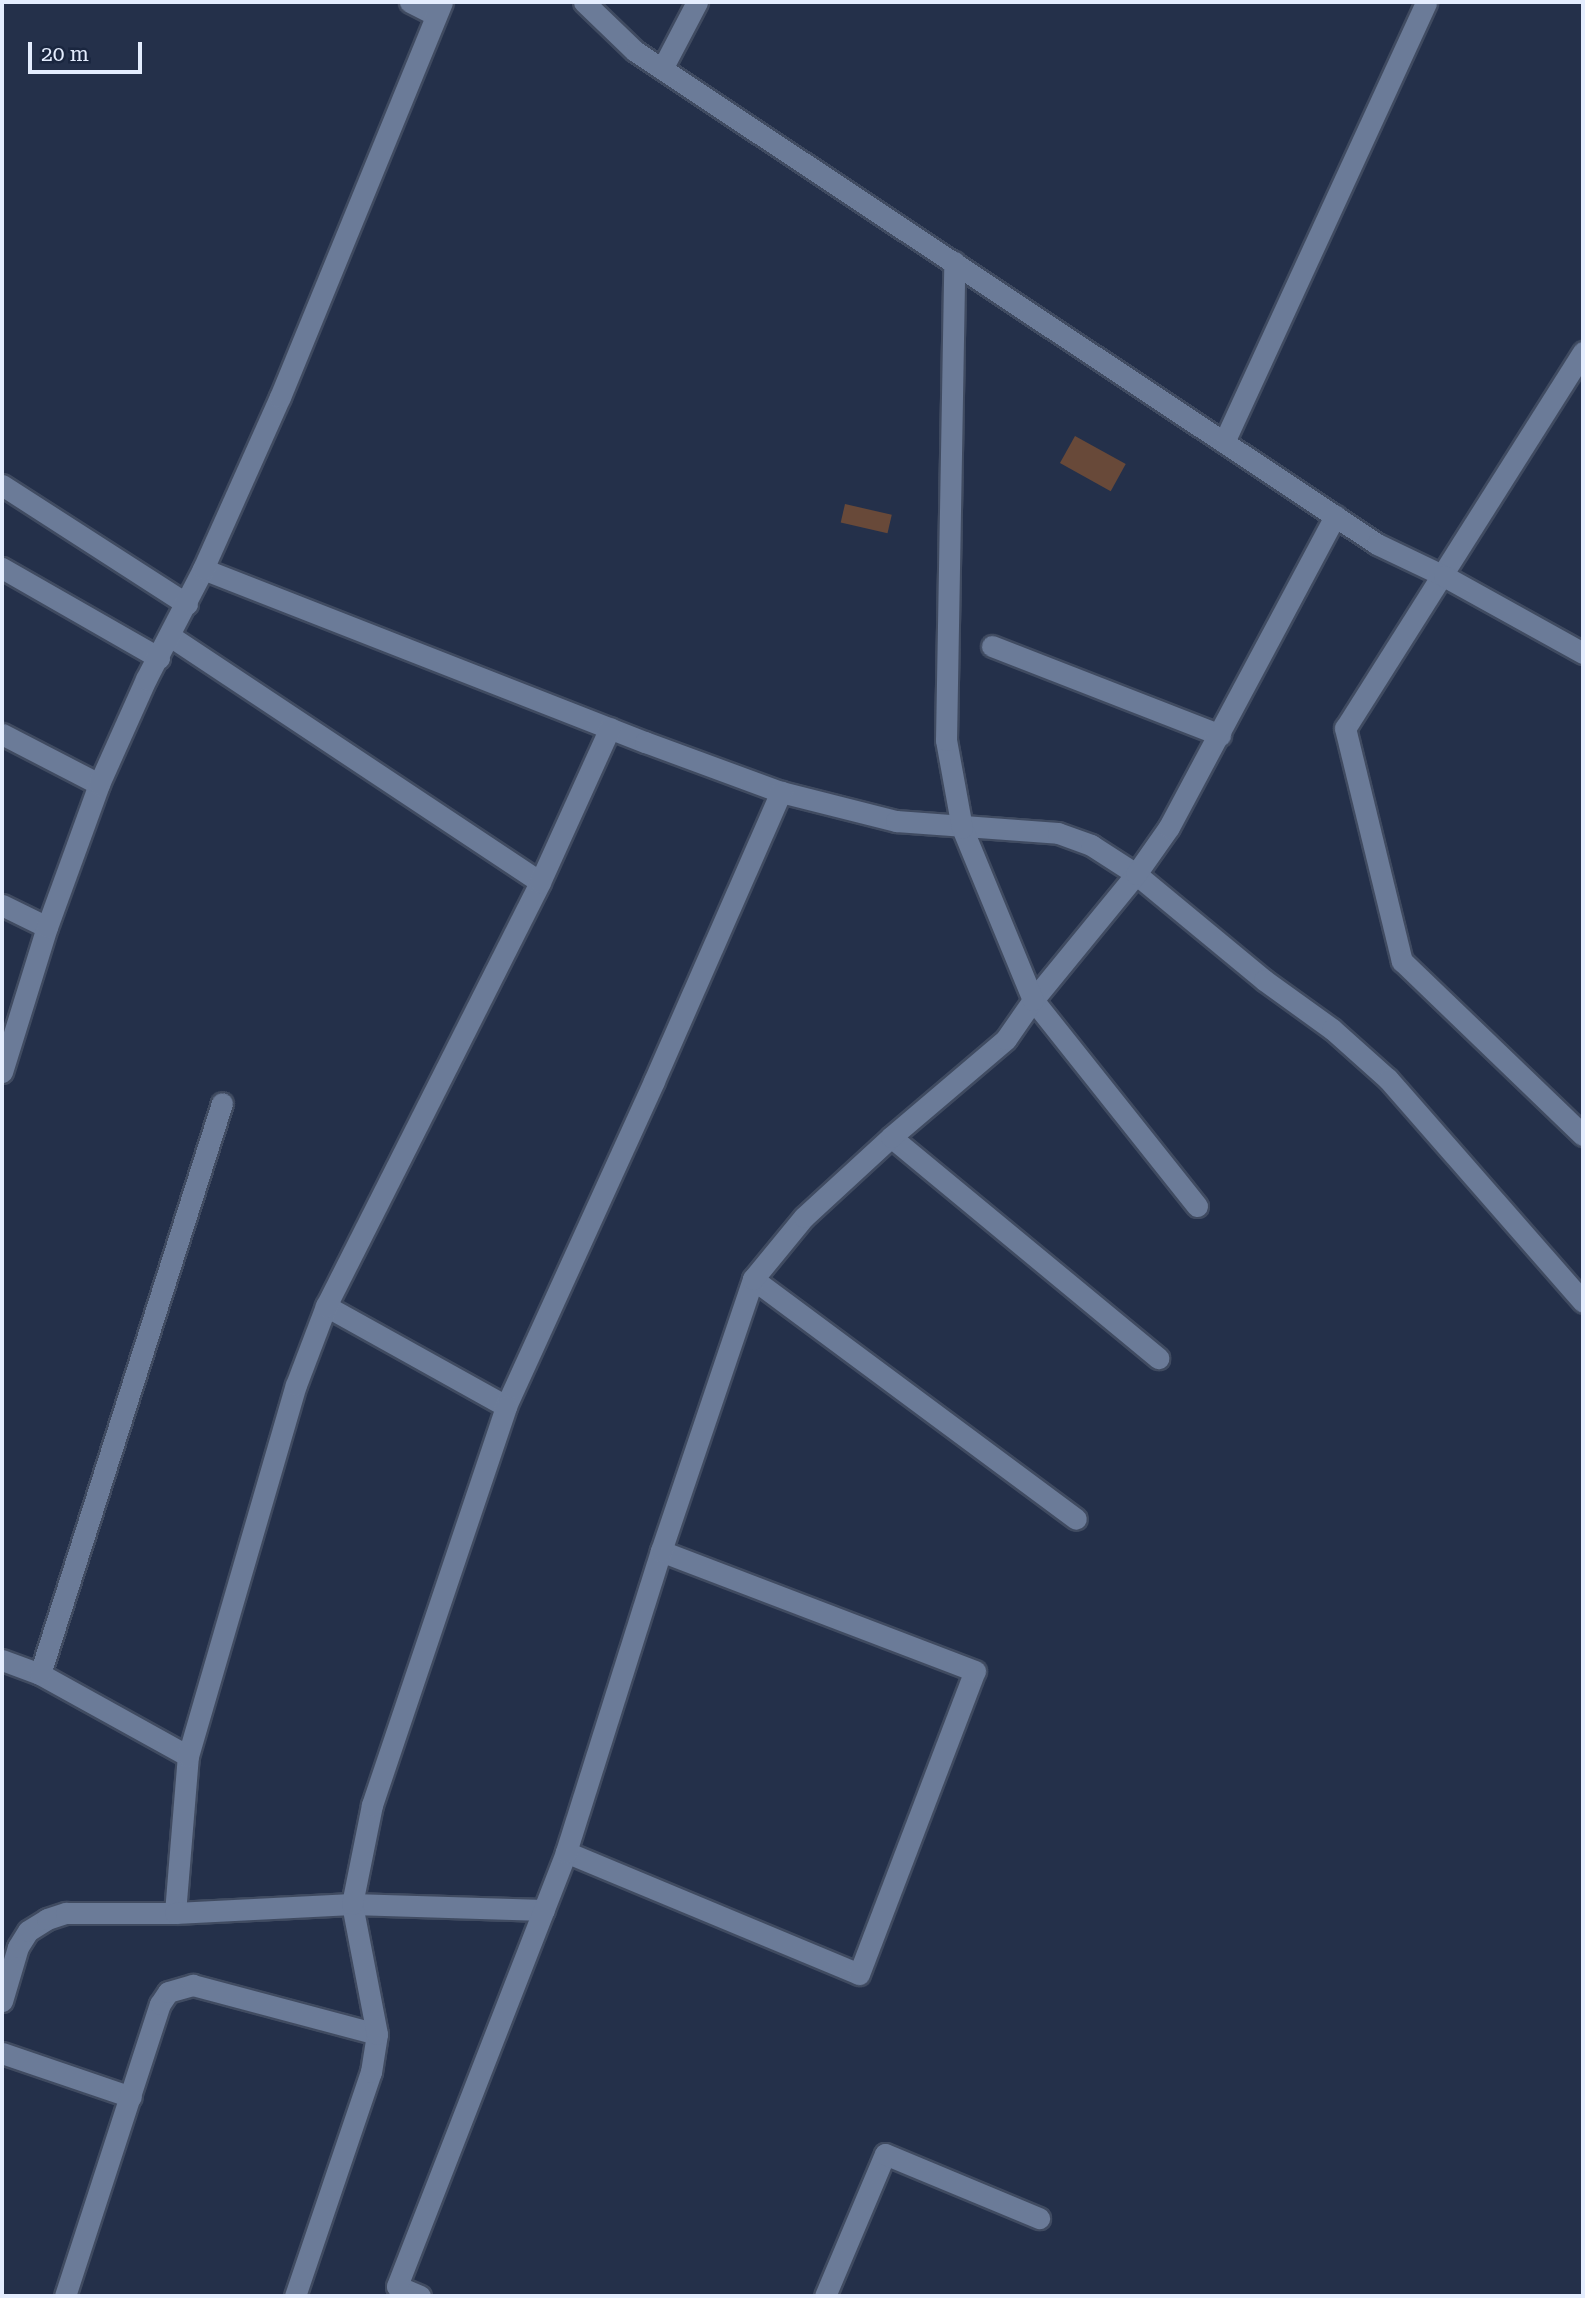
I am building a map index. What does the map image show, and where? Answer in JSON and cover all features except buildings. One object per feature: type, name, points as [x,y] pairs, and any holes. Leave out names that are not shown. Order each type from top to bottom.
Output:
[{"type":"street","points":[[2,1072],[47,927],[99,784],[146,679],[187,604],[279,397],[438,8],[410,2]]},
{"type":"street","points":[[584,2],[635,51],[1377,544],[1444,576],[1583,653]]},
{"type":"street","points":[[662,69],[697,2]]},
{"type":"street","points":[[1224,442],[1426,2]]},
{"type":"street","points":[[954,262],[946,740],[962,828],[1033,1000],[1197,1206]]},
{"type":"street","points":[[1583,352],[1444,576],[1345,728],[1402,961],[1583,1135]]},
{"type":"street","points":[[2,485],[187,604]]},
{"type":"street","points":[[420,2296],[397,2287],[566,1852],[661,1551],[753,1279],[804,1217],[891,1137],[1006,1039],[1033,1000],[1136,874],[1169,827],[1220,736],[1335,516]]},
{"type":"street","points":[[2,568],[159,658]]},
{"type":"street","points":[[203,569],[781,792],[896,821],[962,828],[1058,833],[1091,845],[1136,874],[1264,980],[1332,1029],[1388,1079],[1583,1302]]},
{"type":"street","points":[[170,636],[540,882]]},
{"type":"street","points":[[992,646],[1220,736]]},
{"type":"street","points":[[175,1913],[188,1756],[296,1385],[326,1306],[540,882],[610,728]]},
{"type":"street","points":[[2,734],[99,784]]},
{"type":"street","points":[[295,2296],[371,2073],[377,2034],[352,1904],[372,1805],[506,1406],[654,1082],[781,792]]},
{"type":"street","points":[[2,905],[47,927]]},
{"type":"street","points":[[40,1674],[222,1102]]},
{"type":"street","points":[[891,1137],[1158,1358]]},
{"type":"street","points":[[753,1279],[1076,1520]]},
{"type":"street","points":[[326,1306],[506,1406]]},
{"type":"street","points":[[566,1852],[859,1974],[975,1671],[661,1551]]},
{"type":"street","points":[[2,1660],[40,1674],[188,1756]]},
{"type":"street","points":[[2,2001],[18,1947],[28,1931],[47,1919],[66,1913],[175,1913],[352,1904],[544,1910]]},
{"type":"street","points":[[65,2296],[160,2004],[168,1992],[178,1987],[193,1985],[377,2034]]},
{"type":"street","points":[[2,2053],[131,2096]]},
{"type":"street","points":[[825,2296],[884,2154],[1039,2218]]}]
